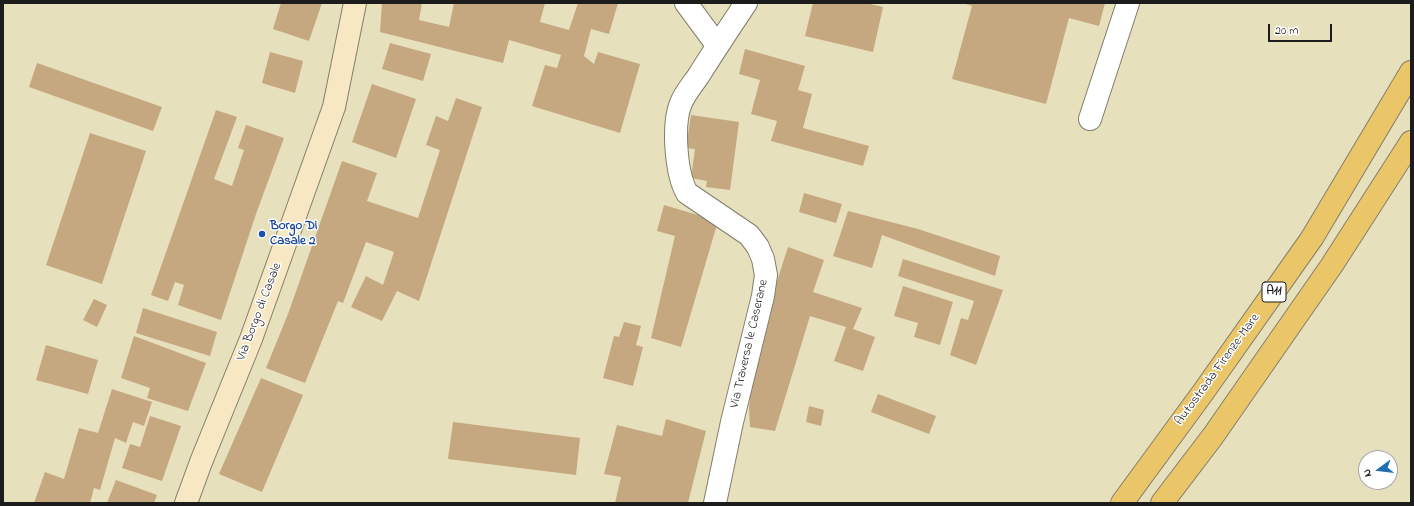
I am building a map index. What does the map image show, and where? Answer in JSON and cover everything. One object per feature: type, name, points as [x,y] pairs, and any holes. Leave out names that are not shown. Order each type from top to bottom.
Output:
[{"type":"highway","name":"Autostrada Firenze-Mare","points":[[1122,503],[1204,392],[1312,238],[1411,72]]},
{"type":"highway","name":"A11","points":[[1162,503],[1213,436],[1332,265],[1411,142]]},
{"type":"street","name":"Via Borgo di Casale","points":[[186,503],[251,339],[334,108],[355,3]]},
{"type":"street","points":[[686,3],[718,45]]},
{"type":"street","name":"Via Traversa le Caserane","points":[[715,503],[732,422],[763,296],[766,275],[763,259],[758,246],[749,235],[687,193],[682,185],[679,172],[676,123],[681,104],[746,3]]},
{"type":"street","points":[[1090,119],[1128,3]]},
{"type":"building","points":[[281,3],[322,3],[309,41],[273,29]]},
{"type":"building","points":[[382,3],[422,3],[419,20],[449,27],[454,3],[545,3],[540,22],[569,30],[578,3],[618,3],[609,34],[591,29],[584,56],[594,64],[598,52],[640,64],[620,133],[532,106],[545,65],[557,68],[561,55],[509,40],[503,63],[380,32]]},
{"type":"building","points":[[813,3],[866,3],[883,7],[873,52],[805,36]]},
{"type":"building","points":[[963,3],[1105,3],[1099,26],[1069,18],[1046,104],[952,79],[972,6]]},
{"type":"building","points":[[390,43],[431,54],[423,81],[382,69]]},
{"type":"building","points":[[745,49],[805,66],[798,90],[812,94],[803,128],[869,146],[863,166],[771,141],[777,121],[751,114],[760,80],[739,74]]},
{"type":"building","points":[[270,52],[303,61],[295,93],[262,83]]},
{"type":"building","points":[[37,63],[162,107],[153,131],[29,87]]},
{"type":"building","points":[[372,84],[416,99],[396,158],[352,142]]},
{"type":"building","points":[[456,98],[482,107],[419,301],[397,291],[382,321],[351,307],[366,276],[383,285],[394,252],[366,242],[343,303],[338,301],[305,383],[266,368],[288,314],[342,161],[377,173],[367,201],[418,218],[440,150],[426,145],[436,116],[448,121]]},
{"type":"building","points":[[216,110],[237,117],[214,179],[232,186],[244,150],[238,148],[246,125],[284,138],[256,214],[221,320],[178,305],[184,285],[175,282],[168,301],[151,295]]},
{"type":"building","points":[[691,115],[739,122],[730,190],[706,187],[707,181],[691,178],[695,149],[686,148]]},
{"type":"building","points":[[90,133],[146,151],[102,284],[46,265]]},
{"type":"building","points":[[804,193],[842,204],[836,223],[799,212]]},
{"type":"building","points":[[664,205],[718,221],[681,347],[651,338],[675,236],[657,231]]},
{"type":"building","points":[[848,211],[918,229],[1000,256],[995,276],[882,235],[872,268],[833,256]]},
{"type":"building","points":[[788,247],[824,260],[813,292],[862,308],[853,329],[875,337],[863,371],[834,361],[846,327],[810,316],[775,431],[750,427],[749,408],[751,386],[770,303]]},
{"type":"building","points":[[903,259],[1003,290],[976,365],[950,355],[961,318],[968,320],[974,301],[898,276]]},
{"type":"building","points":[[903,286],[953,302],[940,345],[914,337],[918,323],[894,316]]},
{"type":"building","points":[[94,299],[107,305],[97,327],[83,320]]},
{"type":"building","points":[[143,308],[217,332],[210,356],[136,333]]},
{"type":"building","points":[[624,322],[641,326],[636,345],[643,347],[633,386],[603,378],[614,336],[619,337]]},
{"type":"building","points":[[134,336],[206,363],[188,411],[147,398],[150,388],[121,378]]},
{"type":"building","points":[[46,345],[98,360],[88,394],[36,380]]},
{"type":"building","points":[[261,378],[303,395],[262,492],[219,474]]},
{"type":"building","points":[[112,389],[152,402],[144,426],[133,422],[126,443],[115,438],[100,490],[94,488],[90,503],[34,503],[45,472],[64,479],[79,428],[98,433]]},
{"type":"building","points":[[878,394],[936,416],[929,434],[871,412]]},
{"type":"building","points":[[809,406],[824,410],[821,426],[806,422]]},
{"type":"building","points":[[150,416],[181,426],[162,481],[122,468],[130,444],[140,447]]},
{"type":"building","points":[[666,419],[706,431],[688,503],[615,503],[621,477],[604,474],[617,425],[662,436]]},
{"type":"building","points":[[453,422],[580,438],[576,475],[448,459]]},
{"type":"building","points":[[116,480],[157,495],[154,503],[107,503]]},
{"type":"place","name":"Borgo Di Casale 2","points":[[262,234]]}]
